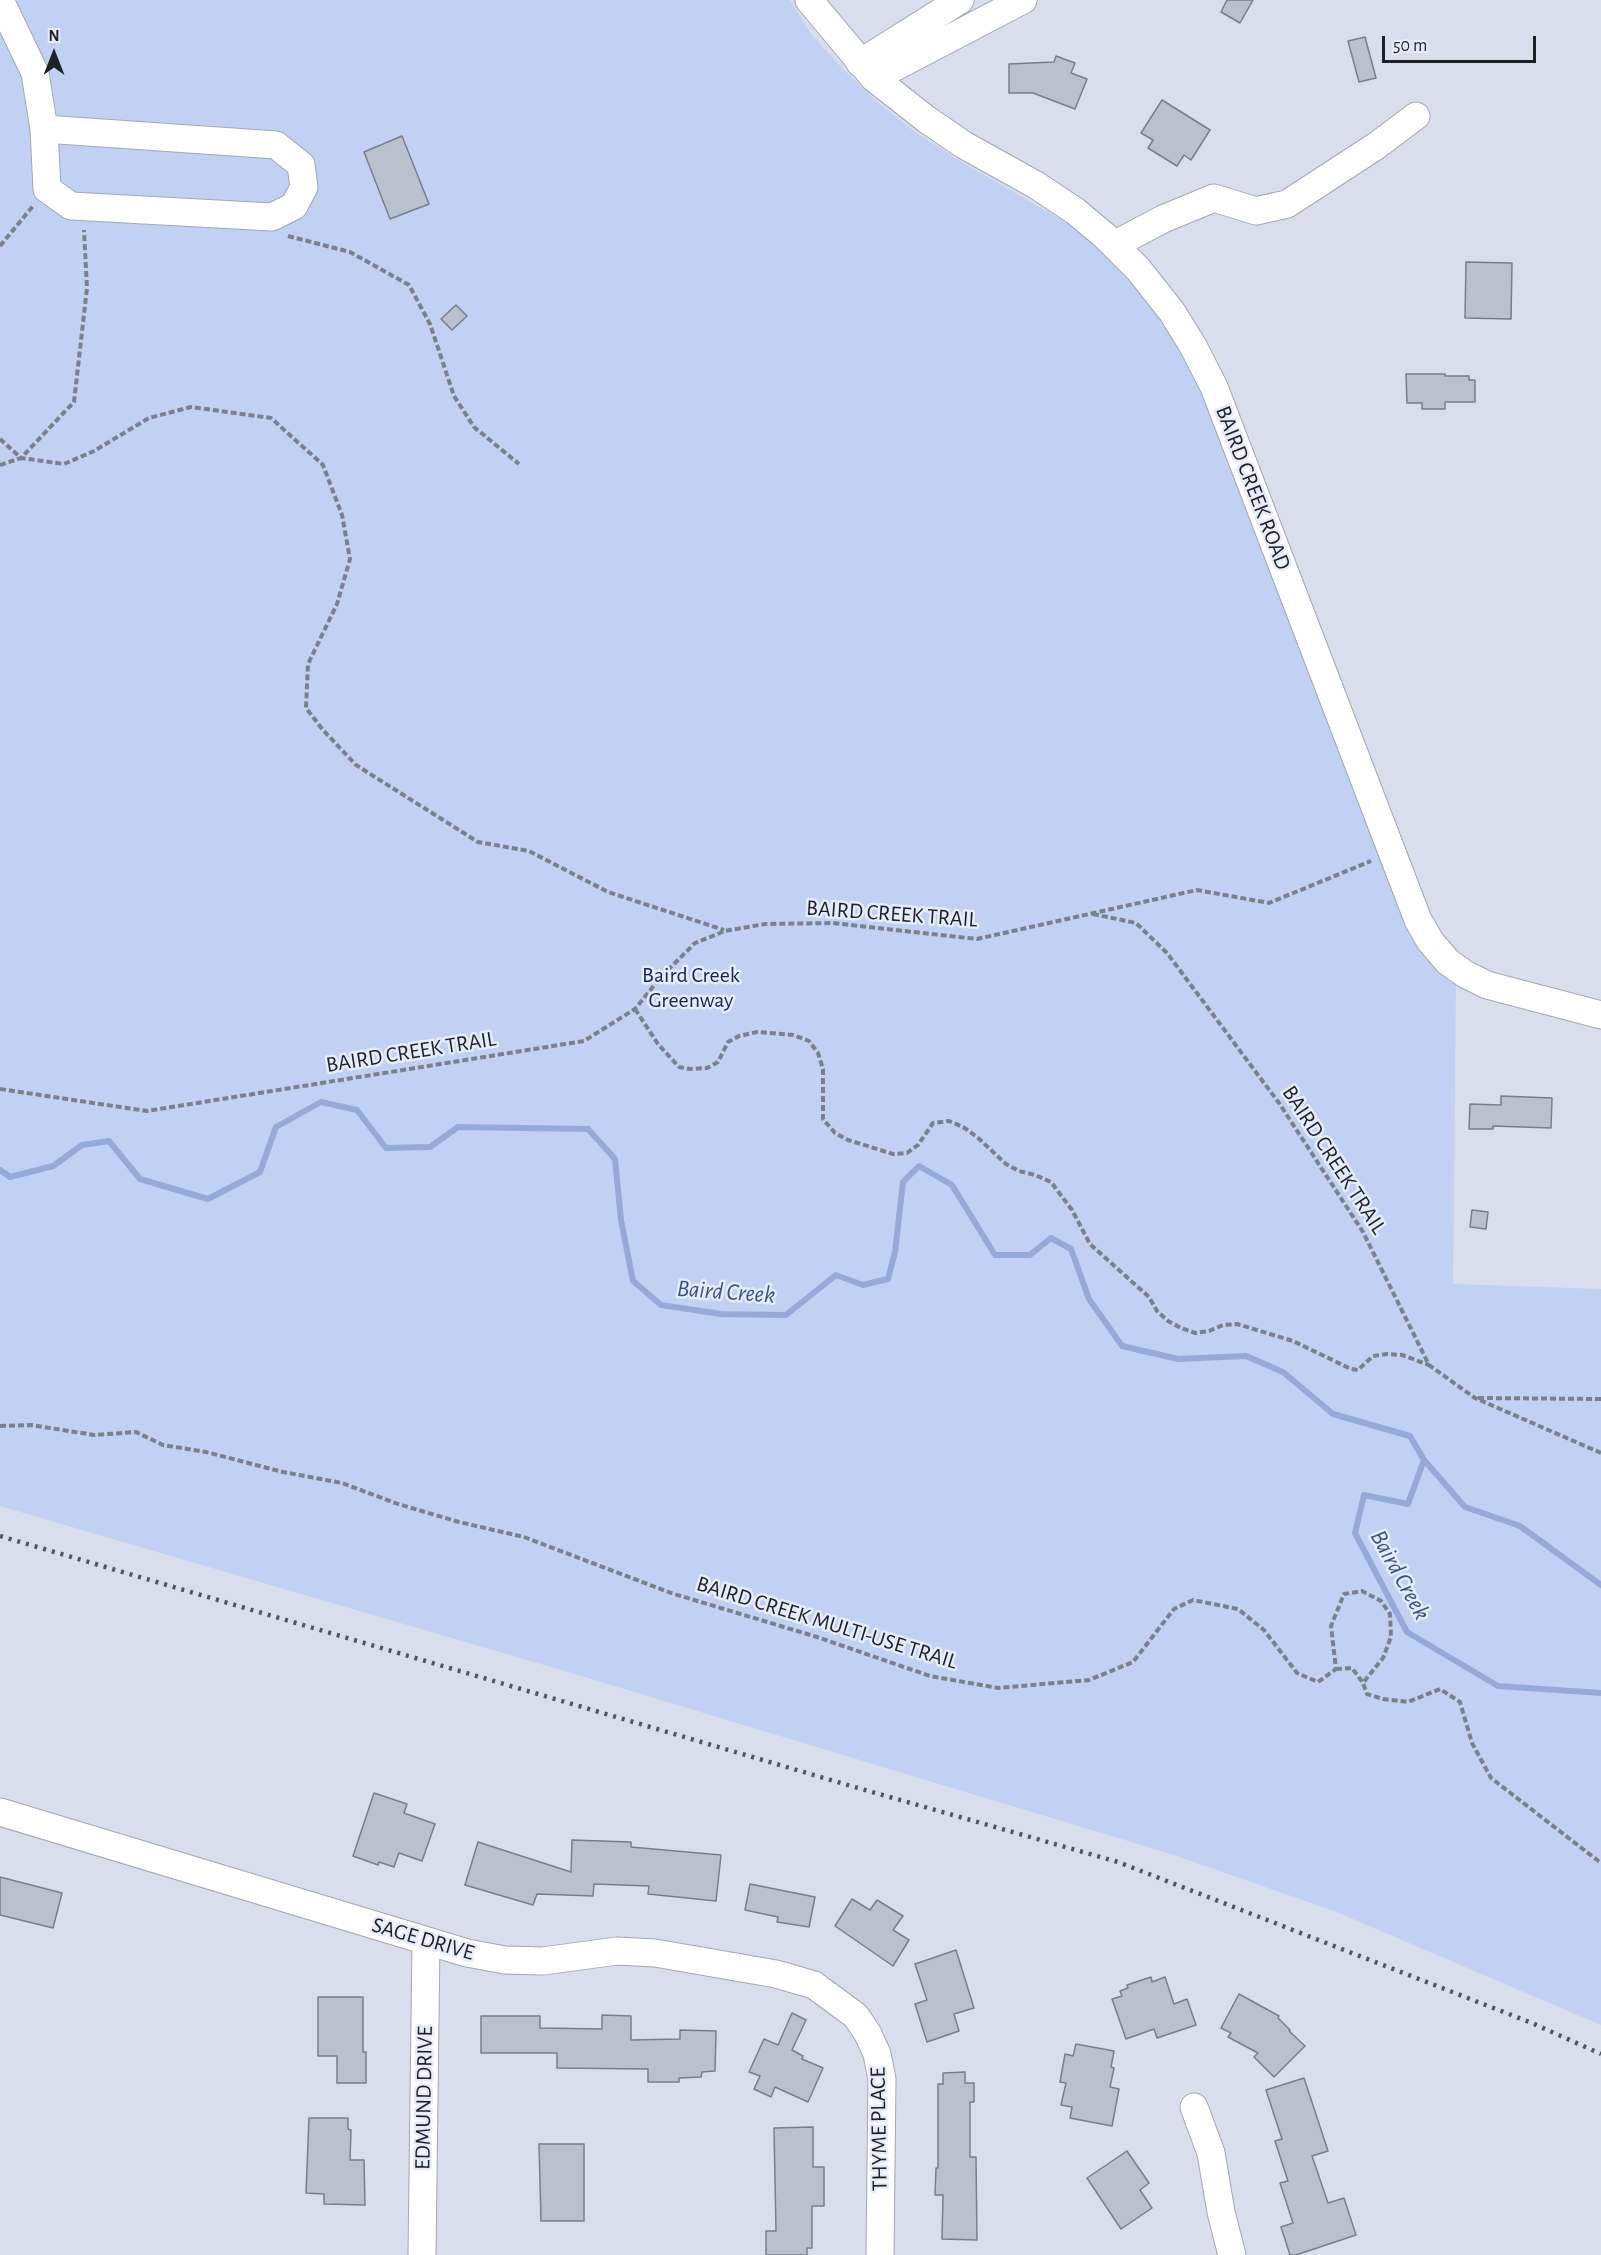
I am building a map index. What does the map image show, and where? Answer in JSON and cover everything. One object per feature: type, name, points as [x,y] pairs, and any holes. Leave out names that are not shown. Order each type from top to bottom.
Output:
[{"type":"street","points":[[0,0],[35,72],[44,129],[47,189],[70,206],[272,217],[294,206],[304,188],[301,165],[276,145],[44,129]]},
{"type":"street","name":"BAIRD CREEK ROAD","points":[[809,0],[867,70],[926,119],[964,145],[1036,185],[1075,211],[1138,269],[1172,312],[1214,387],[1418,920],[1430,941],[1448,962],[1487,985],[1601,1015]]},
{"type":"street","points":[[867,70],[960,0]]},
{"type":"street","points":[[867,70],[1023,0]]},
{"type":"street","points":[[1114,245],[1162,219],[1214,198],[1256,211],[1287,204],[1376,146],[1416,116]]},
{"type":"street","name":"SAGE DRIVE","points":[[0,1812],[467,1953],[505,1960],[543,1961],[617,1951],[655,1953],[776,1974],[814,1985],[851,2010]]},
{"type":"street","name":"EDMUND DRIVE","points":[[422,2255],[426,1941]]},
{"type":"street","name":"THYME PLACE","points":[[851,2010],[868,2034],[877,2054],[882,2079],[880,2255]]},
{"type":"street","points":[[1194,2106],[1211,2153],[1221,2212],[1232,2255]]},
{"type":"path","points":[[0,246],[47,189]]},
{"type":"path","points":[[21,458],[74,402],[87,288],[84,207]]},
{"type":"path","points":[[272,217],[273,232],[350,252],[409,285],[430,324],[454,396],[474,427],[519,464]]},
{"type":"path","points":[[0,465],[21,458],[64,464],[94,451],[149,418],[191,407],[271,418],[323,465],[342,515],[350,559],[337,604],[308,664],[306,708],[323,730],[356,765],[478,842],[529,851],[608,892],[725,931]]},
{"type":"path","points":[[0,439],[21,458]]},
{"type":"path","points":[[1089,914],[1197,890],[1269,903],[1393,853]]},
{"type":"path","name":"BAIRD CREEK TRAIL","points":[[0,1089],[147,1111],[584,1041],[635,1009],[660,978],[695,943],[725,931],[765,924],[833,923],[977,939],[1089,914],[1136,923],[1167,953],[1279,1103],[1363,1232],[1429,1365],[1475,1398],[1601,1453]]},
{"type":"path","points":[[635,1009],[665,1052],[679,1067],[690,1070],[707,1068],[718,1062],[728,1042],[739,1036],[757,1032],[793,1035],[809,1041],[818,1053],[823,1069],[824,1119],[835,1133],[848,1140],[893,1154],[907,1153],[918,1145],[933,1122],[949,1122],[963,1127],[1006,1164],[1019,1172],[1035,1174],[1051,1182],[1072,1210],[1090,1244],[1149,1297],[1157,1311],[1168,1321],[1181,1328],[1195,1333],[1209,1331],[1223,1325],[1237,1324],[1293,1341],[1351,1369],[1358,1370],[1373,1356],[1387,1354],[1402,1355],[1429,1365]]},
{"type":"path","points":[[1475,1398],[1601,1399]]},
{"type":"path","name":"BAIRD CREEK MULTI-USE TRAIL","points":[[0,1426],[31,1425],[94,1435],[136,1432],[163,1445],[206,1452],[283,1472],[342,1483],[398,1504],[459,1522],[524,1536],[671,1593],[817,1637],[930,1676],[999,1688],[1089,1680],[1133,1662],[1174,1609],[1193,1600],[1238,1609],[1264,1630],[1297,1673],[1318,1682],[1336,1669]]},
{"type":"path","points":[[1363,1683],[1383,1658],[1391,1637],[1390,1614],[1381,1601],[1362,1591],[1344,1594],[1331,1626],[1336,1669],[1352,1668],[1363,1683],[1367,1694],[1383,1699],[1408,1702],[1440,1689],[1460,1702],[1472,1743],[1491,1778],[1601,1863]]},
{"type":"green space","name":"Baird Creek Greenway","points":[[0,0],[790,0],[811,34],[874,99],[915,132],[960,161],[1062,220],[1094,245],[1158,311],[1200,387],[1456,980],[1453,1284],[1601,1289],[1601,2025],[1334,1911],[1171,1854],[568,1672],[0,1506]]},
{"type":"building","points":[[1227,0],[1253,0],[1240,23],[1221,12]]},
{"type":"building","points":[[1365,37],[1376,78],[1359,82],[1348,41]]},
{"type":"building","points":[[1056,56],[1075,63],[1071,73],[1087,79],[1075,109],[1033,93],[1009,93],[1009,64],[1054,62]]},
{"type":"building","points":[[1162,100],[1210,130],[1191,160],[1184,155],[1177,166],[1148,148],[1153,140],[1141,133]]},
{"type":"building","points":[[402,136],[429,204],[390,219],[364,152]]},
{"type":"building","points":[[1466,262],[1512,263],[1511,319],[1465,318]]},
{"type":"building","points":[[456,305],[467,316],[452,330],[441,319]]},
{"type":"building","points":[[1406,374],[1469,376],[1469,380],[1475,380],[1475,402],[1445,402],[1445,409],[1422,409],[1422,403],[1407,403]]},
{"type":"building","points":[[1501,1096],[1552,1098],[1551,1128],[1493,1126],[1493,1129],[1469,1129],[1470,1104],[1501,1105]]},
{"type":"building","points":[[1472,1210],[1488,1212],[1486,1229],[1470,1227]]},
{"type":"building","points":[[374,1793],[407,1804],[404,1813],[435,1824],[422,1861],[399,1853],[394,1867],[379,1862],[378,1865],[353,1856]]},
{"type":"building","points":[[572,1840],[631,1842],[631,1847],[721,1855],[716,1901],[648,1894],[649,1886],[594,1884],[593,1896],[537,1894],[533,1905],[465,1885],[478,1842],[571,1872]]},
{"type":"building","points":[[0,1877],[62,1893],[53,1928],[0,1915]]},
{"type":"building","points":[[750,1884],[815,1897],[809,1927],[777,1922],[778,1917],[745,1910]]},
{"type":"building","points":[[852,1899],[870,1910],[877,1900],[903,1916],[893,1930],[909,1940],[893,1966],[835,1926]]},
{"type":"building","points":[[956,1950],[974,2008],[954,2014],[959,2031],[927,2042],[915,2004],[927,2000],[915,1964]]},
{"type":"building","points":[[1151,1977],[1152,1982],[1165,1977],[1174,2004],[1187,1999],[1196,2025],[1157,2038],[1154,2029],[1126,2039],[1112,1999],[1122,1996],[1120,1991],[1128,1988],[1127,1985]]},
{"type":"building","points":[[1239,1994],[1279,2016],[1278,2018],[1289,2031],[1305,2046],[1274,2077],[1254,2057],[1258,2053],[1228,2037],[1231,2033],[1221,2028]]},
{"type":"building","points":[[318,1997],[363,1997],[363,2052],[366,2052],[366,2083],[337,2083],[337,2056],[318,2056]]},
{"type":"building","points":[[792,2013],[806,2020],[792,2050],[803,2056],[802,2059],[823,2068],[808,2102],[775,2087],[771,2097],[754,2089],[760,2076],[749,2072],[764,2039],[778,2045]]},
{"type":"building","points":[[602,2015],[631,2016],[631,2040],[680,2039],[680,2030],[716,2031],[715,2071],[702,2072],[701,2077],[679,2078],[679,2082],[648,2082],[648,2069],[557,2068],[557,2053],[481,2053],[481,2016],[540,2016],[540,2028],[602,2029]]},
{"type":"building","points":[[1076,2044],[1114,2051],[1111,2067],[1114,2068],[1110,2087],[1119,2089],[1112,2126],[1070,2118],[1072,2107],[1061,2105],[1066,2083],[1060,2082],[1065,2054],[1073,2056]]},
{"type":"building","points":[[965,2072],[965,2083],[974,2083],[974,2102],[970,2102],[970,2157],[976,2157],[977,2240],[942,2239],[943,2195],[935,2195],[936,2168],[938,2168],[938,2084],[943,2084],[943,2073]]},
{"type":"building","points":[[1304,2078],[1328,2151],[1312,2156],[1328,2203],[1344,2198],[1356,2235],[1290,2255],[1281,2227],[1293,2223],[1280,2183],[1288,2181],[1275,2141],[1282,2139],[1266,2090]]},
{"type":"building","points":[[309,2118],[348,2118],[348,2129],[351,2130],[350,2160],[364,2160],[365,2205],[324,2204],[324,2194],[306,2193]]},
{"type":"building","points":[[813,2127],[813,2167],[824,2167],[824,2206],[812,2206],[812,2248],[807,2248],[807,2255],[766,2255],[766,2231],[776,2231],[774,2128]]},
{"type":"building","points":[[539,2144],[584,2144],[584,2221],[541,2221]]},
{"type":"building","points":[[1127,2151],[1149,2183],[1140,2190],[1152,2208],[1121,2229],[1087,2178]]},
{"type":"waterway","name":"Baird Creek","points":[[0,1170],[10,1177],[53,1166],[82,1145],[109,1141],[140,1179],[208,1199],[260,1172],[276,1127],[321,1102],[357,1110],[386,1148],[430,1147],[458,1127],[588,1129],[615,1159],[621,1220],[633,1281],[661,1305],[721,1314],[786,1315],[836,1275],[863,1285],[888,1279],[895,1252],[903,1182],[919,1166],[952,1185],[995,1255],[1030,1255],[1051,1238],[1071,1249],[1089,1299],[1122,1346],[1178,1359],[1246,1356],[1283,1372],[1333,1414],[1410,1436],[1424,1460],[1408,1504],[1364,1495],[1355,1533],[1407,1632],[1498,1686],[1601,1693]]},
{"type":"waterway","name":"Baird Creek","points":[[1424,1460],[1465,1507],[1520,1526],[1601,1585]]},
{"type":"railway","points":[[0,1536],[1118,1862],[1532,2023],[1601,2054]]}]
